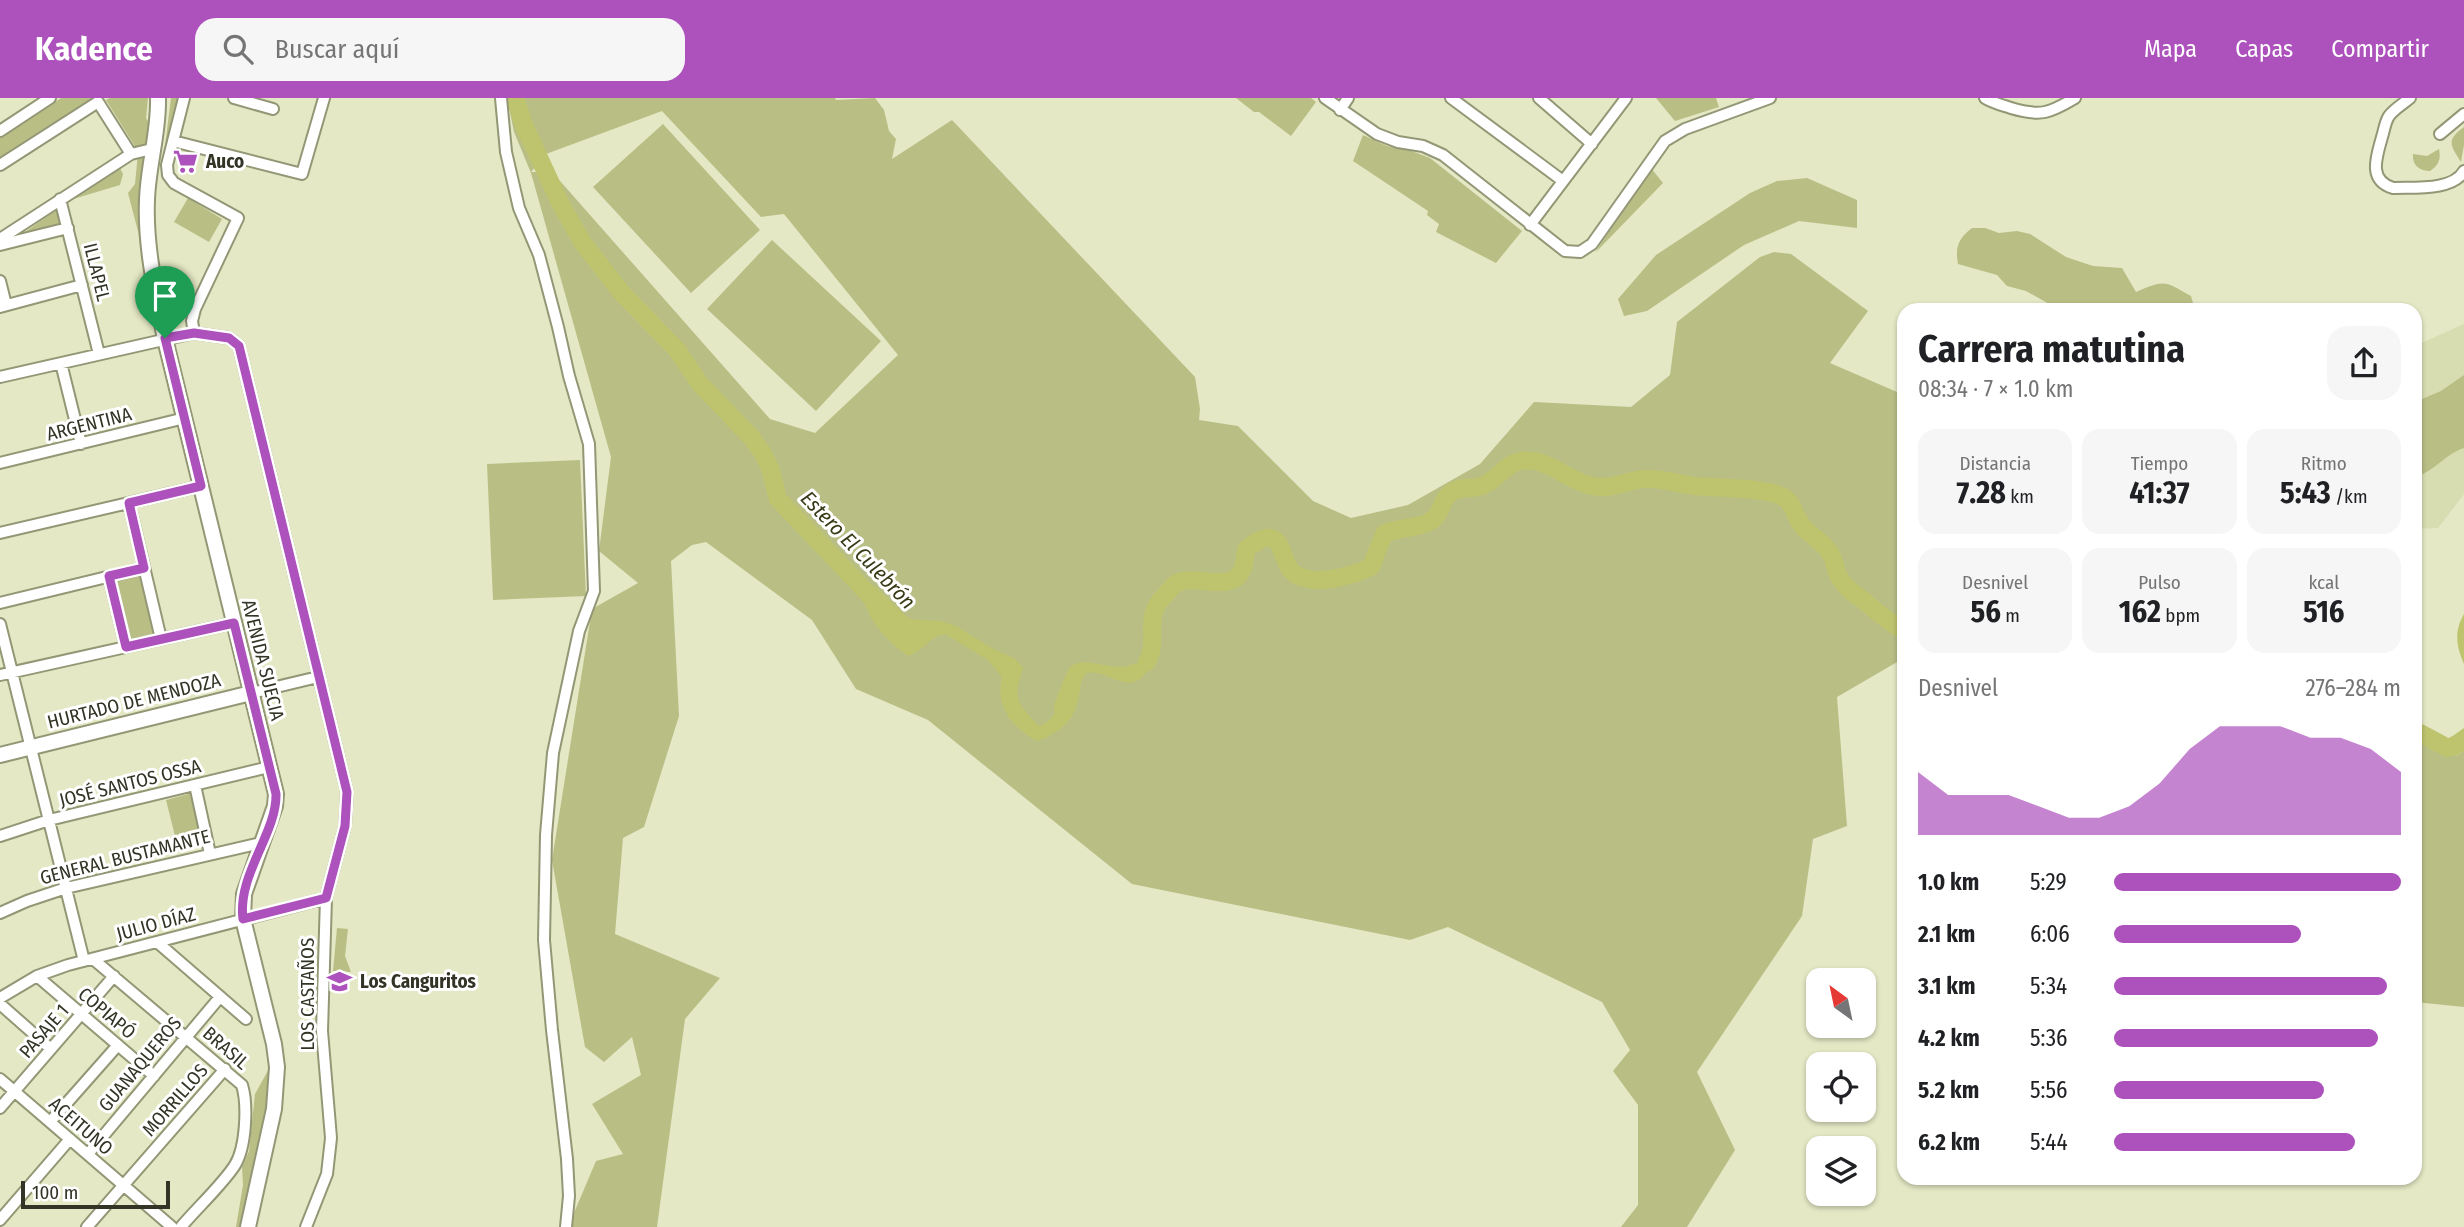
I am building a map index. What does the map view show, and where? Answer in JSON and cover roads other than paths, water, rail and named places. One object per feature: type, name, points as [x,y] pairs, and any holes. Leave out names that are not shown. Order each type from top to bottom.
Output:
[{"type":"main road","name":"AVENIDA SUECIA","points":[[158,98],[158,119],[147,194],[148,242],[165,338],[276,800],[244,894],[243,919],[274,1044],[277,1067],[274,1108],[248,1227]]},
{"type":"main road","name":"HURTADO DE MENDOZA","points":[[0,755],[251,693]]},
{"type":"street","points":[[0,131],[50,98]]},
{"type":"street","points":[[184,98],[167,170],[170,179],[238,219],[195,309],[192,321],[194,333]]},
{"type":"street","points":[[234,98],[273,109]]},
{"type":"street","points":[[173,141],[302,174],[324,98]]},
{"type":"street","points":[[501,98],[506,152],[519,208],[538,255],[589,444],[594,591],[579,631],[552,753],[546,835],[544,940],[568,1159],[566,1227]]},
{"type":"street","points":[[1325,98],[1377,134],[1436,151],[1565,251],[1575,253],[1585,251],[1592,244],[1665,141],[1679,131],[1770,98]]},
{"type":"street","points":[[1340,110],[1349,98]]},
{"type":"street","points":[[1451,98],[1563,181]]},
{"type":"street","points":[[1539,98],[1592,144]]},
{"type":"street","points":[[1530,225],[1626,98]]},
{"type":"street","points":[[1985,98],[2036,114],[2051,112],[2070,99]]},
{"type":"street","points":[[2410,98],[2389,116],[2386,123],[2374,164],[2379,179],[2393,188],[2446,185],[2457,181],[2464,171]]},
{"type":"street","points":[[0,165],[98,102],[131,154]]},
{"type":"street","points":[[2440,134],[2464,114]]},
{"type":"street","points":[[0,239],[131,154],[152,149]]},
{"type":"street","name":"ILLAPEL","points":[[60,199],[99,354]]},
{"type":"street","points":[[0,246],[68,228]]},
{"type":"street","points":[[0,281],[3,306],[82,285]]},
{"type":"street","name":"LOS CASTAÑOS","points":[[0,377],[194,333],[229,338],[239,346],[347,792],[345,826],[326,898],[322,1031],[331,1138],[327,1174],[306,1227]]},
{"type":"street","points":[[61,363],[81,444]]},
{"type":"street","name":"ARGENTINA","points":[[0,463],[185,418]]},
{"type":"street","points":[[0,533],[201,486]]},
{"type":"street","points":[[129,503],[161,639]]},
{"type":"street","points":[[0,603],[144,568]]},
{"type":"street","points":[[109,576],[126,647]]},
{"type":"street","points":[[0,676],[234,623]]},
{"type":"street","points":[[0,624],[66,888],[89,960]]},
{"type":"street","name":"HURTADO DE MENDOZA","points":[[251,693],[318,677]]},
{"type":"street","name":"JOSÉ SANTOS OSSA","points":[[0,836],[49,820],[269,767]]},
{"type":"street","points":[[195,785],[210,854]]},
{"type":"street","name":"GENERAL BUSTAMANTE","points":[[0,913],[66,888],[261,843]]},
{"type":"street","name":"JULIO DÍAZ","points":[[0,998],[37,976],[89,960],[326,898]]},
{"type":"street","points":[[157,942],[246,1019]]},
{"type":"street","name":"BRASIL","points":[[89,960],[114,976],[225,1069],[242,1085],[247,1099],[241,1149],[235,1165],[181,1227]]},
{"type":"street","name":"COPIAPÓ","points":[[37,976],[154,1076]]},
{"type":"street","name":"PASAJE 1","points":[[0,1108],[114,976]]},
{"type":"street","name":"GUANAQUEROS","points":[[88,1154],[220,996]]},
{"type":"street","points":[[0,1004],[51,1049]]},
{"type":"street","points":[[50,1122],[118,1045]]},
{"type":"street","name":"MORRILLOS","points":[[87,1227],[225,1069]]},
{"type":"street","name":"ACEITUNO","points":[[0,1079],[172,1227]]},
{"type":"street","points":[[0,1220],[70,1139]]},
{"type":"waterway","name":"Estero El Culebrón","points":[[515,98],[524,125],[560,203],[583,243],[621,292],[677,350],[700,384],[752,438],[770,468],[778,499],[878,604]]},
{"type":"waterway","name":"Estero El Culebrón","points":[[1147,662],[1151,653],[1154,612],[1157,604],[1175,584],[1193,580],[1232,580],[1239,575],[1244,565],[1246,549],[1259,540],[1268,538],[1275,540],[1289,568],[1303,578],[1333,579],[1363,570],[1371,567],[1384,534],[1429,522],[1436,516],[1450,493],[1486,484],[1521,461],[1542,463],[1580,482],[1600,487],[1652,479],[1694,486],[1753,490],[1783,497],[1791,505],[1803,527],[1827,549],[1839,577],[1846,586],[1897,626]]},
{"type":"waterway","name":"Estero El Culebrón","points":[[2422,734],[2448,748],[2464,741]]},
{"type":"place","name":"Auco","points":[[186,161]]},
{"type":"place","name":"Los Canguritos","points":[[340,981]]}]
